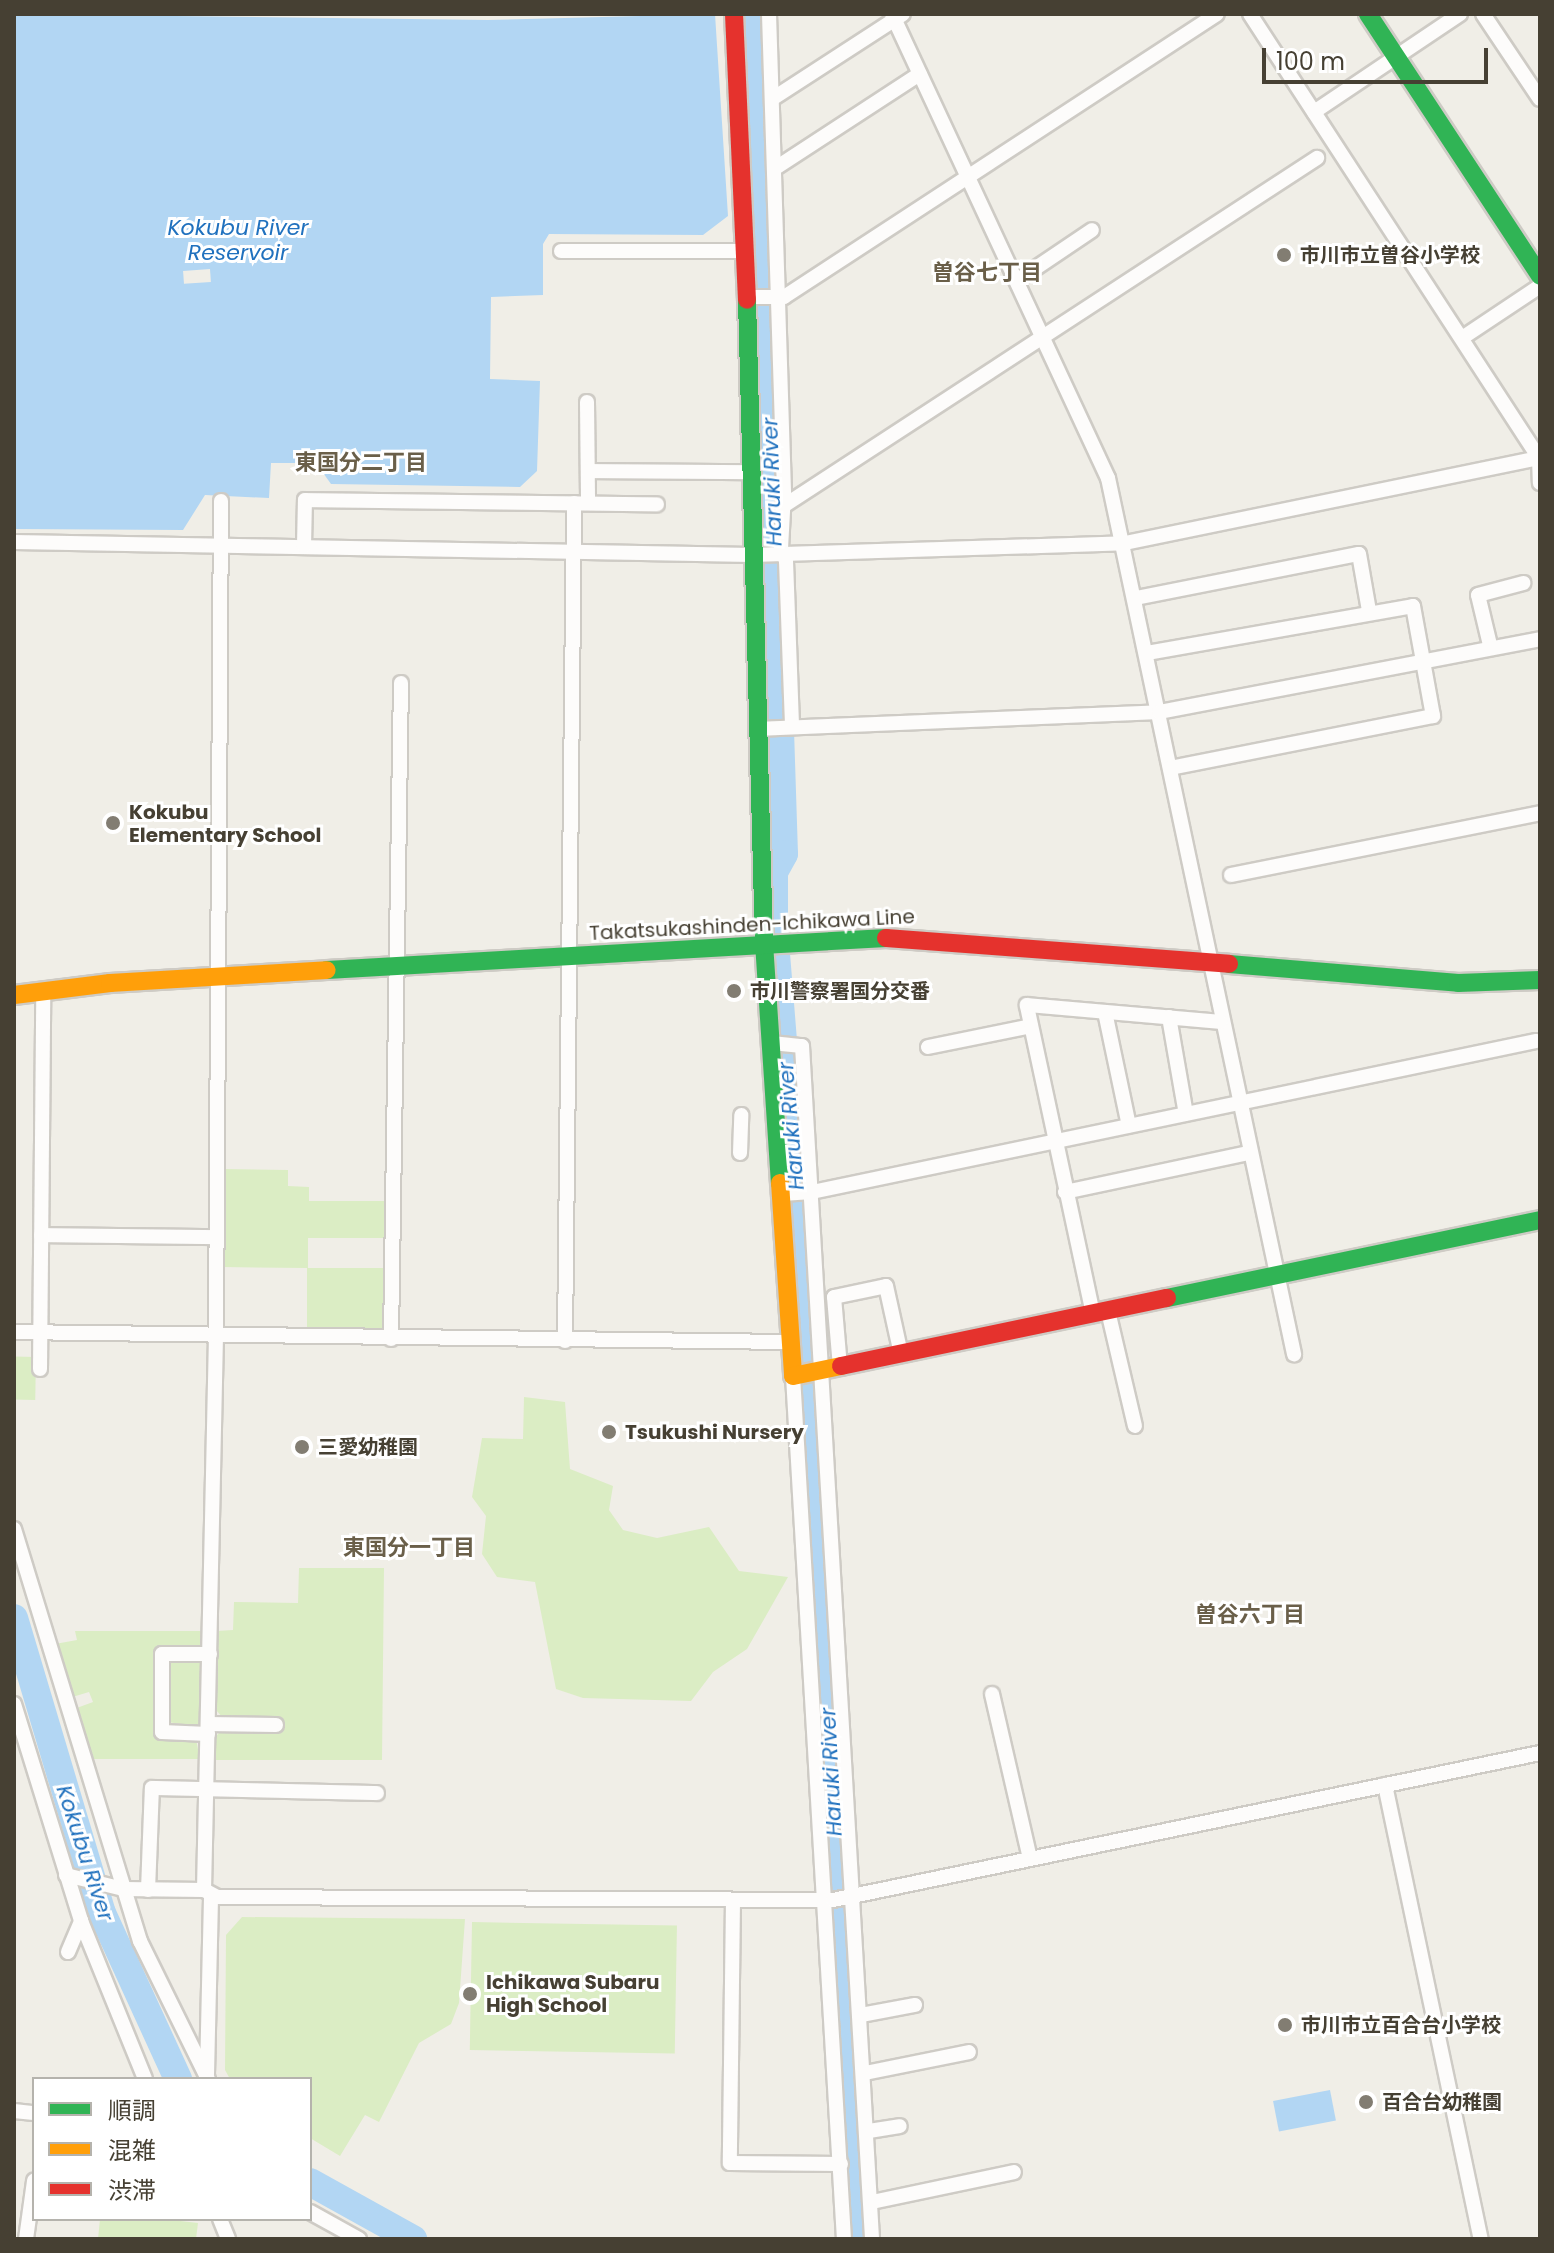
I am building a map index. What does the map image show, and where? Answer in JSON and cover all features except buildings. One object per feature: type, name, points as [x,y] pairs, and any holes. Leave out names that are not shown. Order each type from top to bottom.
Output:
[{"type":"street","points":[[734,14],[746,251],[764,297],[782,507],[784,555],[777,728],[774,1043],[791,1342],[815,1372]]},
{"type":"street","points":[[769,14],[774,169],[749,472],[777,728]]},
{"type":"street","points":[[764,297],[970,177],[1217,14]]},
{"type":"street","points":[[1250,14],[1539,458],[1540,483]]},
{"type":"street","points":[[1368,14],[1540,276]]},
{"type":"street","points":[[1314,112],[1460,14]]},
{"type":"street","points":[[1483,14],[1540,99]]},
{"type":"street","points":[[772,99],[896,16],[1108,478],[1125,543],[1220,1022],[1294,1354]]},
{"type":"street","points":[[774,169],[920,74]]},
{"type":"street","points":[[782,507],[1044,336],[1243,200],[1317,158]]},
{"type":"street","points":[[1018,280],[1092,230]]},
{"type":"street","points":[[561,251],[746,251]]},
{"type":"street","points":[[1462,338],[1540,286]]},
{"type":"street","points":[[565,1341],[574,552],[588,471],[587,402]]},
{"type":"street","points":[[14,542],[759,555],[1125,543],[1539,458]]},
{"type":"street","points":[[588,471],[749,472]]},
{"type":"street","points":[[304,546],[305,500],[657,504]]},
{"type":"street","points":[[207,2077],[207,1789],[216,1335],[221,501]]},
{"type":"street","points":[[1136,598],[1359,554],[1369,611]]},
{"type":"street","points":[[1490,645],[1478,595],[1523,583]]},
{"type":"street","points":[[1147,653],[1369,611],[1413,606],[1433,716],[1170,768]]},
{"type":"street","points":[[777,728],[1159,712],[1490,645],[1540,639]]},
{"type":"street","points":[[391,1339],[401,683]]},
{"type":"street","points":[[1231,875],[1540,813]]},
{"type":"street","name":"Takatsukashinden-Ichikawa Line","points":[[14,995],[219,977],[773,942],[905,937],[1458,983],[1540,980]]},
{"type":"street","points":[[40,1369],[43,991]]},
{"type":"street","points":[[1135,1426],[1065,1192],[1027,1005],[1220,1022]]},
{"type":"street","points":[[1105,1012],[1129,1126]]},
{"type":"street","points":[[1169,1017],[1186,1114]]},
{"type":"street","points":[[928,1047],[1031,1026]]},
{"type":"street","points":[[784,1194],[809,1192],[1055,1142],[1536,1041]]},
{"type":"street","points":[[774,1043],[802,1046],[815,1372],[829,1900],[844,2239]]},
{"type":"street","points":[[740,1153],[741,1115]]},
{"type":"street","points":[[1065,1192],[1249,1153]]},
{"type":"street","points":[[815,1372],[1540,1220]]},
{"type":"street","points":[[41,1235],[217,1237]]},
{"type":"street","points":[[872,2239],[869,2131],[854,1898],[815,1372],[834,1297],[886,1286],[901,1354]]},
{"type":"street","points":[[14,1332],[791,1342]]},
{"type":"street","points":[[14,1529],[119,1888],[161,1988],[206,2077]]},
{"type":"street","points":[[210,1654],[162,1654],[162,1732],[276,1725]]},
{"type":"street","points":[[992,1694],[1030,1859]]},
{"type":"street","points":[[14,1704],[70,1877],[81,1921],[144,2077]]},
{"type":"street","points":[[70,1877],[119,1888],[207,1892],[733,1900],[854,1898],[1540,1753]]},
{"type":"street","points":[[1385,1785],[1481,2239]]},
{"type":"street","points":[[148,1890],[152,1788],[377,1793]]},
{"type":"street","points":[[733,1900],[730,2163],[841,2164]]},
{"type":"street","points":[[68,1952],[81,1921]]},
{"type":"street","points":[[861,2015],[915,2005]]},
{"type":"street","points":[[865,2073],[969,2052]]},
{"type":"street","points":[[869,2131],[900,2126]]},
{"type":"street","points":[[872,2202],[1014,2172]]},
{"type":"street","points":[[26,2239],[32,2196]]},
{"type":"street","points":[[312,2213],[359,2239]]},
{"type":"green space","points":[[222,1169],[288,1170],[288,1186],[309,1187],[309,1201],[388,1201],[387,1238],[308,1238],[308,1268],[387,1268],[386,1330],[307,1332],[307,1268],[222,1267]]},
{"type":"green space","points":[[14,1357],[36,1357],[35,1400],[14,1400]]},
{"type":"green space","points":[[524,1397],[565,1402],[570,1469],[613,1486],[609,1510],[623,1530],[657,1538],[709,1527],[739,1571],[788,1577],[747,1649],[713,1672],[691,1701],[583,1698],[556,1689],[535,1582],[497,1577],[482,1554],[486,1516],[472,1497],[482,1438],[523,1439]]},
{"type":"green space","points":[[299,1568],[384,1568],[382,1760],[216,1760],[216,1736],[221,1731],[279,1731],[278,1718],[223,1718],[216,1710],[217,1631],[233,1630],[234,1602],[298,1603]]},
{"type":"green space","points":[[75,1631],[205,1631],[200,1648],[156,1648],[154,1738],[196,1739],[200,1759],[88,1759],[74,1709],[93,1702],[89,1692],[69,1698],[55,1644],[77,1640]]},
{"type":"green space","points":[[174,1659],[204,1663],[203,1719],[197,1726],[167,1722],[168,1664]]},
{"type":"green space","points":[[242,1917],[465,1919],[459,2003],[451,2024],[419,2043],[379,2122],[365,2115],[340,2156],[312,2139],[312,2077],[229,2077],[225,2070],[226,1935]]},
{"type":"green space","points":[[472,1922],[677,1926],[675,2054],[470,2050]]},
{"type":"green space","points":[[100,2221],[198,2223],[196,2239],[98,2239]]},
{"type":"water","name":"Kokubu River Reservoir","points":[[14,14],[488,20],[715,14],[728,216],[703,235],[549,234],[543,244],[543,295],[491,297],[490,379],[540,381],[537,471],[520,487],[331,484],[316,463],[271,463],[269,498],[205,495],[183,530],[15,529]]},
{"type":"water","points":[[1330,2090],[1336,2120],[1279,2131],[1273,2101]]},
{"type":"pier","points":[[210,269],[211,282],[184,284],[183,271]]},
{"type":"waterway","name":"Haruki River","points":[[757,14],[784,854],[774,872],[774,929],[785,1066],[790,1074],[859,2239]]},
{"type":"waterway","name":"Kokubu River","points":[[14,1618],[102,1913],[177,2077]]},
{"type":"waterway","points":[[312,2183],[413,2239]]},
{"type":"traffic: fast","points":[[1368,14],[1540,276]]},
{"type":"traffic: fast","points":[[747,300],[764,943],[780,1183]]},
{"type":"traffic: fast","points":[[327,970],[886,938]]},
{"type":"traffic: fast","points":[[1229,964],[1458,983],[1540,980]]},
{"type":"traffic: fast","points":[[1167,1298],[1540,1220]]},
{"type":"traffic: slow","points":[[14,995],[110,983],[327,970]]},
{"type":"traffic: slow","points":[[780,1183],[793,1376],[841,1366]]},
{"type":"traffic: jam","points":[[734,14],[747,300]]},
{"type":"traffic: jam","points":[[886,938],[1229,964]]},
{"type":"traffic: jam","points":[[841,1366],[1167,1298]]},
{"type":"place","name":"市川市立曽谷小学校","points":[[1284,255]]},
{"type":"place","name":"Kokubu Elementary School","points":[[113,823]]},
{"type":"place","name":"市川警察署国分交番","points":[[734,991]]},
{"type":"place","name":"Tsukushi Nursery","points":[[609,1432]]},
{"type":"place","name":"三愛幼稚園","points":[[302,1447]]},
{"type":"place","name":"Ichikawa Subaru High School","points":[[470,1994]]},
{"type":"place","name":"市川市立百合台小学校","points":[[1285,2025]]},
{"type":"place","name":"百合台幼稚園","points":[[1366,2102]]},
{"type":"district","name":"曽谷七丁目","points":[[987,273]]},
{"type":"district","name":"東国分二丁目","points":[[361,463]]},
{"type":"district","name":"東国分一丁目","points":[[409,1548]]},
{"type":"district","name":"曽谷六丁目","points":[[1250,1615]]}]
